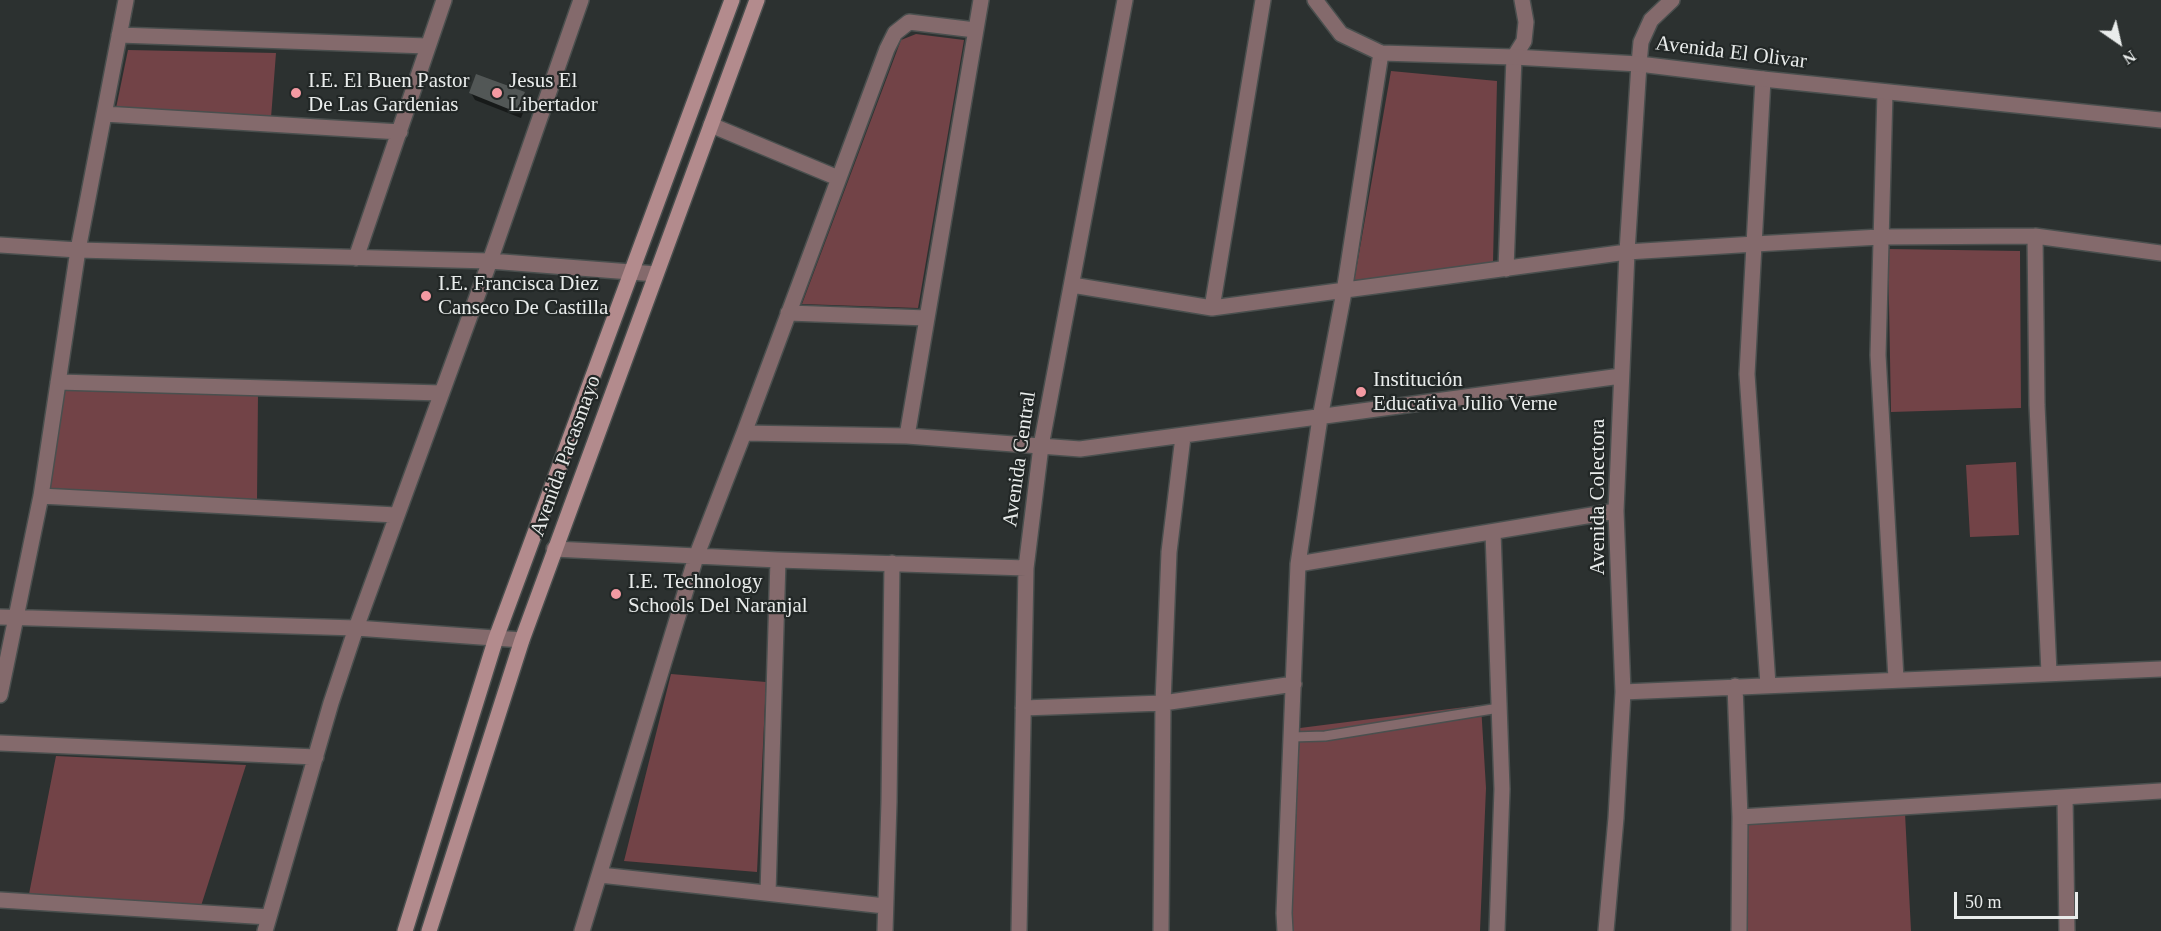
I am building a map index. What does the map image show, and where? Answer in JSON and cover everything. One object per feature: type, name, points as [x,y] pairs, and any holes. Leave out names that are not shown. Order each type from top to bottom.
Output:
[{"type":"main road","name":"Avenida Pacasmayo","points":[[405,931],[496,638],[732,0]]},
{"type":"main road","name":"Avenida Pacasmayo","points":[[429,931],[522,640],[554,549],[757,0]]},
{"type":"street","points":[[0,695],[41,496],[78,250],[126,0]]},
{"type":"street","points":[[356,258],[444,0]]},
{"type":"street","points":[[0,900],[267,924],[356,628],[490,261],[581,0]]},
{"type":"street","points":[[907,436],[981,0]]},
{"type":"street","name":"Avenida Central","points":[[1019,931],[1026,568],[1041,446],[1125,0]]},
{"type":"street","points":[[1212,308],[1263,0]]},
{"type":"street","name":"Avenida El Olivar","points":[[1315,0],[1341,34],[1381,54],[1514,57],[1639,64],[1885,92],[2161,119]]},
{"type":"street","points":[[1506,269],[1514,57],[1524,41],[1526,22],[1522,0]]},
{"type":"street","name":"Avenida Colectora","points":[[1606,931],[1616,818],[1623,692],[1616,511],[1627,252],[1639,64],[1641,42],[1651,20],[1672,0]]},
{"type":"street","points":[[582,931],[696,557],[887,49],[895,33],[909,22],[975,30]]},
{"type":"street","points":[[119,35],[427,46]]},
{"type":"street","points":[[1285,931],[1298,564],[1381,54]]},
{"type":"street","points":[[1763,79],[1747,374],[1767,685]]},
{"type":"street","points":[[1885,92],[1878,355],[1896,680]]},
{"type":"street","points":[[104,114],[400,132]]},
{"type":"street","points":[[2161,119],[2161,132]]},
{"type":"street","points":[[711,125],[838,178]]},
{"type":"street","points":[[1072,285],[1212,308],[1627,252],[1755,244],[1880,237],[2035,236],[2161,253]]},
{"type":"street","points":[[2035,236],[2037,405],[2049,673]]},
{"type":"street","points":[[0,245],[78,250],[490,261],[656,274]]},
{"type":"street","points":[[788,313],[927,318]]},
{"type":"street","points":[[744,433],[907,436],[1080,449],[1183,437],[1621,376]]},
{"type":"street","points":[[58,382],[441,393]]},
{"type":"street","points":[[1161,931],[1163,703],[1169,552],[1183,437]]},
{"type":"street","points":[[41,496],[396,514]]},
{"type":"street","points":[[1298,564],[1616,511]]},
{"type":"street","points":[[1493,532],[1502,789],[1497,931]]},
{"type":"street","points":[[554,549],[696,557],[1026,568]]},
{"type":"street","points":[[768,893],[778,560]]},
{"type":"street","points":[[885,931],[892,563]]},
{"type":"street","points":[[0,617],[356,628],[522,640]]},
{"type":"street","points":[[1623,692],[2161,669]]},
{"type":"street","points":[[1023,708],[1163,703],[1294,684]]},
{"type":"street","points":[[1735,686],[1740,817],[1739,931]]},
{"type":"street","points":[[0,743],[316,757]]},
{"type":"street","points":[[1740,817],[2161,791]]},
{"type":"street","points":[[2065,797],[2067,931]]},
{"type":"street","points":[[600,876],[885,906]]},
{"type":"lane","points":[[1292,737],[1325,736],[1500,708]]},
{"type":"shaded area","points":[[916,34],[964,40],[918,308],[802,304],[901,40]]},
{"type":"shaded area","points":[[128,50],[276,53],[271,118],[115,113]]},
{"type":"shaded area","points":[[1391,71],[1497,81],[1493,263],[1354,282]]},
{"type":"shaded area","points":[[1888,249],[2020,251],[2021,408],[1891,412]]},
{"type":"shaded area","points":[[65,389],[258,394],[257,501],[50,489]]},
{"type":"shaded area","points":[[2016,462],[2019,535],[1970,537],[1966,465]]},
{"type":"shaded area","points":[[671,674],[766,682],[757,872],[624,861]]},
{"type":"shaded area","points":[[1481,705],[1486,788],[1480,931],[1293,931],[1300,728]]},
{"type":"shaded area","points":[[56,756],[246,765],[201,906],[29,894]]},
{"type":"shaded area","points":[[1905,813],[1911,931],[1746,931],[1746,824]]},
{"type":"building","name":"Jesus El Libertador","points":[[476,74],[525,92],[516,112],[469,93]]},
{"type":"place","name":"I.E. El Buen Pastor De Las Gardenias","points":[[296,93]]},
{"type":"place","name":"Jesus El Libertador","points":[[497,93]]},
{"type":"place","name":"I.E. Francisca Diez Canseco De Castilla","points":[[426,296]]},
{"type":"place","name":"Institución Educativa Julio Verne","points":[[1361,392]]},
{"type":"place","name":"I.E. Technology Schools Del Naranjal","points":[[616,594]]}]
